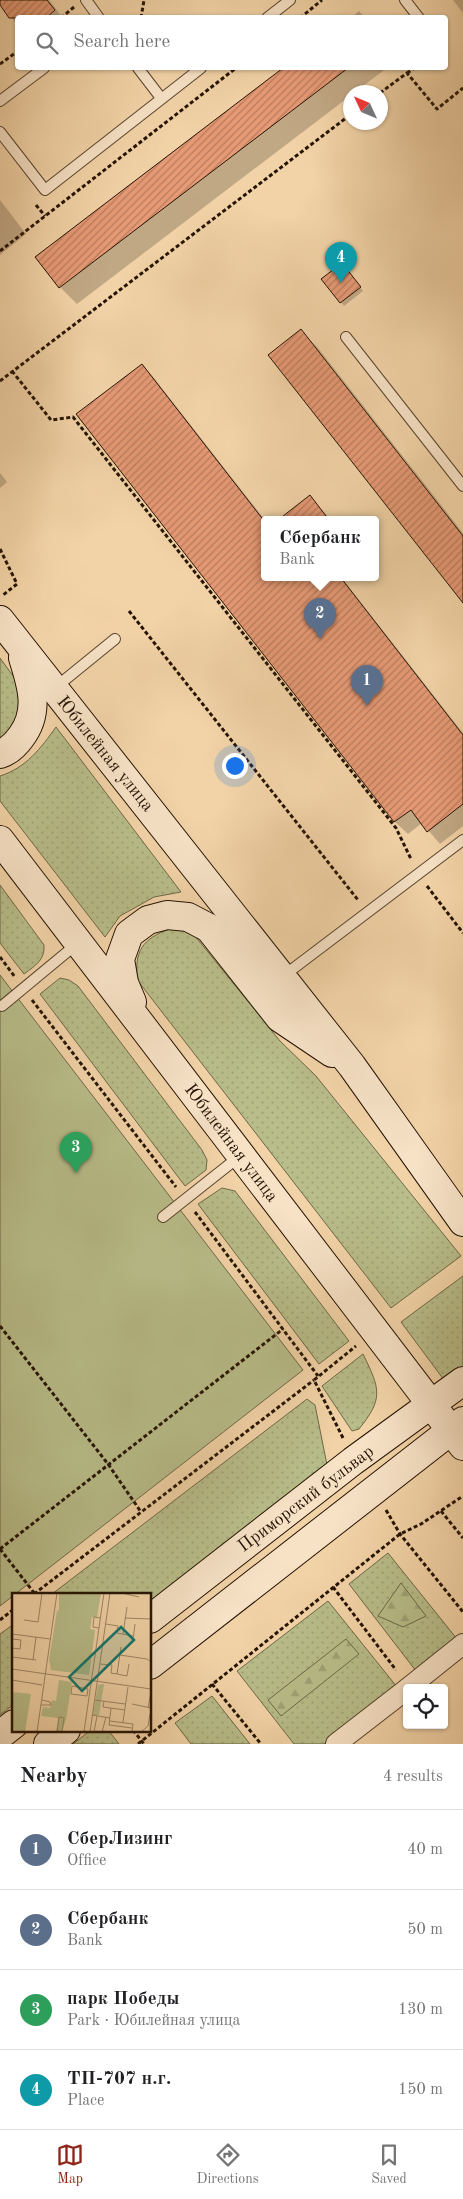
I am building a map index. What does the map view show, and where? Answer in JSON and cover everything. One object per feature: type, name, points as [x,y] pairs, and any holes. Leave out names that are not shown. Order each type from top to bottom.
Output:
[{"type":"main road","name":"Юбилейная улица","points":[[0,620],[352,1066],[463,1222]]},
{"type":"main road","points":[[0,754],[17,742],[28,728],[34,709],[32,684],[19,646]]},
{"type":"main road","name":"Юбилейная улица","points":[[0,840],[431,1406],[459,1433]]},
{"type":"main road","points":[[143,1027],[124,983],[120,959],[129,934],[148,920],[167,915],[188,917],[209,928],[280,1018],[352,1066]]},
{"type":"main road","name":"Приморский бульвар","points":[[151,1618],[353,1461],[463,1381]]},
{"type":"main road","points":[[151,1664],[459,1433]]},
{"type":"main road","points":[[0,1735],[12,1726]]},
{"type":"main road","points":[[48,1744],[63,1732]]},
{"type":"street","points":[[413,1684],[463,1644]]},
{"type":"street","points":[[336,1744],[403,1692]]},
{"type":"lane","points":[[86,0],[97,15]]},
{"type":"lane","points":[[271,15],[290,0]]},
{"type":"lane","points":[[405,0],[417,15]]},
{"type":"lane","points":[[0,102],[41,70]]},
{"type":"lane","points":[[140,70],[161,98]]},
{"type":"lane","points":[[0,132],[45,190],[199,70]]},
{"type":"lane","points":[[346,337],[463,485]]},
{"type":"lane","points":[[53,689],[115,639]]},
{"type":"lane","points":[[282,977],[463,840]]},
{"type":"lane","points":[[2,1006],[79,942]]},
{"type":"lane","points":[[163,1217],[240,1156]]},
{"type":"path","points":[[65,15],[76,6],[71,0]]},
{"type":"path","points":[[142,15],[144,0]]},
{"type":"path","points":[[304,15],[322,0]]},
{"type":"path","points":[[0,64],[15,53]]},
{"type":"path","points":[[0,251],[233,70]]},
{"type":"path","points":[[388,87],[412,70]]},
{"type":"path","points":[[407,73],[437,109],[463,88]]},
{"type":"path","points":[[0,381],[343,120]]},
{"type":"path","points":[[12,372],[51,420],[73,417],[396,828],[419,874],[463,934]]},
{"type":"path","points":[[0,549],[17,584],[0,597]]},
{"type":"path","points":[[129,611],[368,912]]},
{"type":"path","points":[[0,957],[318,1376]]},
{"type":"path","points":[[0,1326],[108,1464],[141,1512]]},
{"type":"path","points":[[34,1593],[0,1549],[283,1329]]},
{"type":"path","points":[[36,1593],[356,1346]]},
{"type":"path","points":[[314,1380],[344,1441]]},
{"type":"path","points":[[138,1744],[143,1742],[212,1684],[400,1534],[463,1496]]},
{"type":"path","points":[[384,1508],[400,1534],[463,1612]]},
{"type":"path","points":[[441,1511],[463,1538]]},
{"type":"path","points":[[333,1587],[405,1684]]},
{"type":"path","points":[[0,1620],[12,1611]]},
{"type":"path","points":[[212,1684],[261,1744]]},
{"type":"path","points":[[135,1732],[143,1742]]},
{"type":"green space","points":[[0,658],[19,684],[19,722],[0,738]]},
{"type":"green space","points":[[56,727],[181,892],[154,897],[120,916],[105,937],[0,801],[0,776],[25,763],[39,750]]},
{"type":"green space","points":[[0,885],[44,945],[41,958],[36,965],[24,974],[0,943]]},
{"type":"green space","points":[[170,929],[184,930],[195,936],[280,1041],[316,1076],[461,1256],[391,1308],[138,981],[137,962],[142,948],[153,937]]},
{"type":"green space","points":[[0,975],[303,1370],[17,1593],[12,1593],[12,1597],[0,1606]]},
{"type":"green space","points":[[60,978],[69,980],[78,986],[202,1150],[207,1160],[206,1170],[185,1186],[40,994]]},
{"type":"green space","points":[[222,1188],[235,1191],[349,1341],[319,1364],[198,1204]]},
{"type":"green space","points":[[463,1276],[463,1372],[447,1384],[401,1322]]},
{"type":"green space","points":[[363,1354],[376,1385],[376,1401],[373,1409],[359,1429],[352,1431],[322,1386]]},
{"type":"green space","points":[[307,1399],[315,1405],[327,1465],[151,1600],[151,1593],[53,1593]]},
{"type":"green space","points":[[388,1553],[457,1639],[416,1671],[349,1584]]},
{"type":"green space","points":[[401,1583],[426,1616],[403,1627],[378,1616]]},
{"type":"green space","points":[[328,1601],[397,1687],[324,1744],[294,1744],[237,1671]]},
{"type":"green space","points":[[12,1625],[12,1706],[0,1715],[0,1634]]},
{"type":"green space","points":[[346,1639],[359,1654],[281,1716],[268,1700]]},
{"type":"green space","points":[[212,1696],[250,1744],[191,1744],[175,1723]]},
{"type":"green space","points":[[88,1732],[110,1732],[119,1744],[73,1744]]},
{"type":"building","points":[[0,0],[47,0],[55,10],[49,15],[15,15],[15,18],[9,18],[0,5]]},
{"type":"building","points":[[280,70],[345,70],[59,288],[35,257]]},
{"type":"building","points":[[342,263],[361,287],[340,303],[321,279]]},
{"type":"building","points":[[301,329],[463,536],[463,603],[268,355]]},
{"type":"building","points":[[142,364],[261,517],[261,581],[343,581],[463,735],[463,804],[427,832],[411,810],[394,822],[76,414]]},
{"type":"building","points":[[310,495],[326,516],[283,516]]},
{"type":"place","name":"ТП-707 н.г.","points":[[341,283]]},
{"type":"place","name":"Сбербанк","points":[[320,639]]},
{"type":"place","name":"СберЛизинг","points":[[367,706]]},
{"type":"place","name":"парк Победы","points":[[76,1173]]}]
